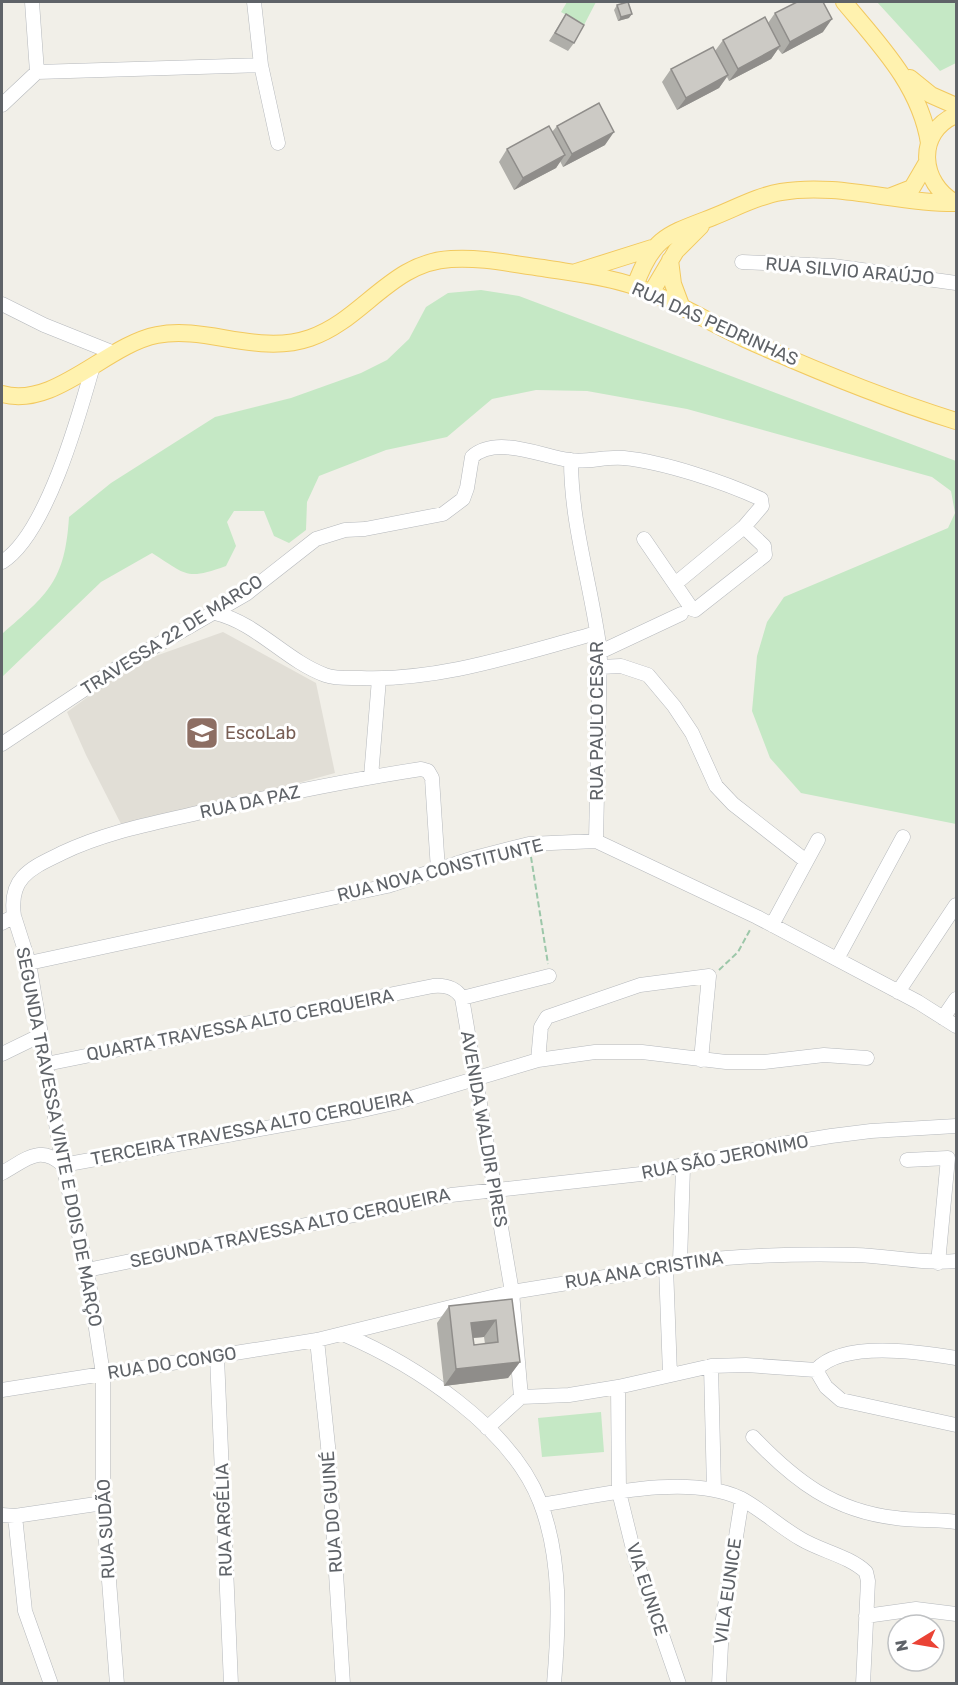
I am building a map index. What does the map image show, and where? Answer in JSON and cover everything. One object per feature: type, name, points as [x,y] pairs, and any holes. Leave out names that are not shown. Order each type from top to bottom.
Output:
[{"type":"main road","points":[[844,2],[900,70],[919,103],[929,143],[926,164],[912,188],[888,198]]},
{"type":"main road","points":[[900,70],[931,95],[957,106]]},
{"type":"main road","points":[[929,143],[938,128],[957,115]]},
{"type":"main road","points":[[926,164],[939,192],[956,203]]},
{"type":"main road","points":[[573,273],[652,248],[685,228],[754,199],[789,191],[830,191],[956,203]]},
{"type":"main road","points":[[651,293],[670,260],[688,238],[713,217]]},
{"type":"main road","points":[[635,286],[644,261],[652,248]]},
{"type":"main road","name":"RUA DAS PEDRINHAS","points":[[2,394],[28,396],[39,393],[140,340],[159,335],[179,334],[269,344],[307,339],[347,320],[400,274],[439,260],[480,259],[573,273],[635,286],[800,363],[957,421]]},
{"type":"main road","points":[[670,260],[673,284],[682,308]]},
{"type":"street","points":[[32,2],[36,72]]},
{"type":"street","points":[[254,2],[261,64],[278,143]]},
{"type":"street","points":[[2,105],[36,72],[261,64]]},
{"type":"street","name":"RUA SILVIO ARAÚJO","points":[[742,262],[833,266],[957,283]]},
{"type":"street","points":[[2,304],[44,325],[114,353]]},
{"type":"street","points":[[3,560],[38,522],[71,436],[93,366]]},
{"type":"street","name":"TRAVESSA 22 DE MARCO","points":[[2,744],[112,671],[215,613],[260,584],[303,547],[327,534],[443,514],[463,499],[472,458],[482,449],[514,449],[571,460],[632,459],[738,488],[761,499],[762,506],[744,527]]},
{"type":"street","name":"RUA PAULO CESAR","points":[[571,460],[574,515],[600,652],[596,841]]},
{"type":"street","points":[[600,652],[698,608],[765,555],[764,546],[744,527],[675,584]]},
{"type":"street","points":[[644,539],[675,584],[687,611]]},
{"type":"street","points":[[215,613],[252,628],[287,656],[326,675],[379,679],[438,673],[597,633]]},
{"type":"street","points":[[600,667],[621,666],[648,675],[674,706],[692,733],[716,786],[733,804],[806,861]]},
{"type":"street","points":[[371,777],[379,679]]},
{"type":"street","name":"RUA DA PAZ","points":[[14,916],[13,900],[17,885],[23,877],[48,860],[96,838],[119,830],[371,777],[421,769],[431,773],[438,870]]},
{"type":"street","points":[[837,960],[903,837]]},
{"type":"street","points":[[772,925],[818,840]]},
{"type":"street","name":"RUA NOVA CONSTITUNTE","points":[[28,963],[79,950],[198,928],[369,890],[529,844],[596,841],[692,884],[757,917],[957,1026]]},
{"type":"street","points":[[898,992],[957,905]]},
{"type":"street","points":[[2,923],[14,916]]},
{"type":"street","name":"SEGUNDA TRAVESSA VINTE E DOIS DE MARÇO","points":[[14,916],[28,963],[63,1165],[87,1270],[102,1374]]},
{"type":"street","points":[[462,998],[549,976]]},
{"type":"street","points":[[538,1060],[541,1027],[548,1017],[640,985],[709,976],[701,1060]]},
{"type":"street","name":"QUARTA TRAVESSA ALTO CERQUEIRA","points":[[46,1064],[433,986],[454,989],[462,998]]},
{"type":"street","name":"AVENIDA WALDIR PIRES","points":[[462,998],[512,1292],[521,1397]]},
{"type":"street","points":[[944,1018],[957,999]]},
{"type":"street","points":[[2,1054],[39,1036]]},
{"type":"street","name":"TERCEIRA TRAVESSA ALTO CERQUEIRA","points":[[63,1165],[354,1112],[476,1080],[538,1060],[609,1051],[701,1060],[765,1062],[824,1055],[867,1058]]},
{"type":"street","name":"RUA SÃO JERONIMO","points":[[493,1189],[629,1176],[683,1167],[776,1145],[831,1136],[881,1130],[957,1126]]},
{"type":"street","points":[[2,1173],[36,1154],[51,1154],[63,1165]]},
{"type":"street","points":[[907,1160],[948,1158],[938,1263]]},
{"type":"street","points":[[680,1262],[683,1167]]},
{"type":"street","name":"SEGUNDA TRAVESSA ALTO CERQUEIRA","points":[[87,1270],[493,1189]]},
{"type":"street","name":"RUA ANA CRISTINA","points":[[512,1292],[666,1267],[680,1262],[784,1254],[858,1255],[938,1263],[957,1262]]},
{"type":"street","points":[[666,1267],[670,1374]]},
{"type":"street","name":"RUA DO CONGO","points":[[2,1390],[317,1340],[512,1292]]},
{"type":"street","points":[[343,1334],[384,1351],[415,1369],[487,1428],[531,1482],[541,1505],[558,1593],[554,1683]]},
{"type":"street","name":"RUA DO GUINÉ","points":[[317,1340],[328,1446],[343,1683]]},
{"type":"street","points":[[487,1428],[521,1397],[569,1395],[618,1387],[711,1366],[746,1365],[816,1370],[827,1362],[873,1351],[915,1352],[957,1358]]},
{"type":"street","name":"RUA ARGÉLIA","points":[[217,1357],[231,1683]]},
{"type":"street","points":[[711,1366],[714,1490]]},
{"type":"street","points":[[816,1370],[826,1387],[841,1400],[957,1425]]},
{"type":"street","name":"RUA SUDÃO","points":[[102,1374],[103,1503],[117,1683]]},
{"type":"street","name":"VIA EUNICE","points":[[618,1387],[619,1492],[635,1557],[679,1683]]},
{"type":"street","points":[[753,1437],[803,1484],[842,1504],[878,1516],[957,1521]]},
{"type":"street","points":[[541,1505],[619,1492],[681,1488],[714,1490],[742,1499],[793,1535],[863,1569],[868,1581],[863,1683]]},
{"type":"street","name":"VILA EUNICE","points":[[719,1683],[722,1625],[742,1499]]},
{"type":"street","points":[[51,1683],[25,1611],[8,1515],[103,1503]]},
{"type":"street","points":[[866,1616],[916,1609],[932,1609],[957,1614]]},
{"type":"path","points":[[529,844],[549,976]]},
{"type":"path","points":[[709,976],[726,966],[738,952],[757,917]]},
{"type":"shaded area","name":"EscoLab","points":[[223,632],[316,683],[335,773],[187,813],[121,824],[67,712],[133,664]]},
{"type":"green space","points":[[567,2],[596,2],[584,25],[561,12]]},
{"type":"green space","points":[[877,2],[956,2],[956,63],[940,71]]},
{"type":"green space","points":[[481,290],[519,296],[956,461],[956,824],[801,793],[770,758],[752,711],[757,656],[767,622],[784,597],[948,528],[955,513],[951,491],[932,477],[687,409],[587,391],[536,390],[492,399],[447,437],[386,450],[319,476],[307,502],[306,530],[289,543],[274,536],[264,511],[234,511],[227,522],[236,546],[226,566],[202,573],[186,573],[152,553],[101,582],[2,677],[2,634],[42,596],[58,572],[67,539],[69,517],[111,483],[215,417],[291,398],[361,373],[387,360],[409,339],[426,307],[448,293]]},
{"type":"green space","points":[[601,1412],[604,1452],[542,1457],[538,1418]]},
{"type":"building","points":[[628,2],[632,14],[621,17],[617,5]]},
{"type":"building","points":[[797,2],[823,2],[832,19],[790,42],[775,13]]},
{"type":"building","points":[[566,14],[584,25],[574,43],[555,33]]},
{"type":"building","points":[[765,17],[780,46],[738,69],[723,40]]},
{"type":"building","points":[[713,47],[728,75],[686,98],[671,69]]},
{"type":"building","points":[[599,103],[614,132],[572,154],[557,126]]},
{"type":"building","points":[[549,126],[565,155],[523,178],[507,149]]},
{"type":"building","points":[[512,1299],[520,1362],[456,1369],[449,1306]],"holes":[[[496,1320],[498,1342],[474,1345],[471,1323]]]},
{"type":"place","name":"EscoLab","points":[[202,733]]}]
